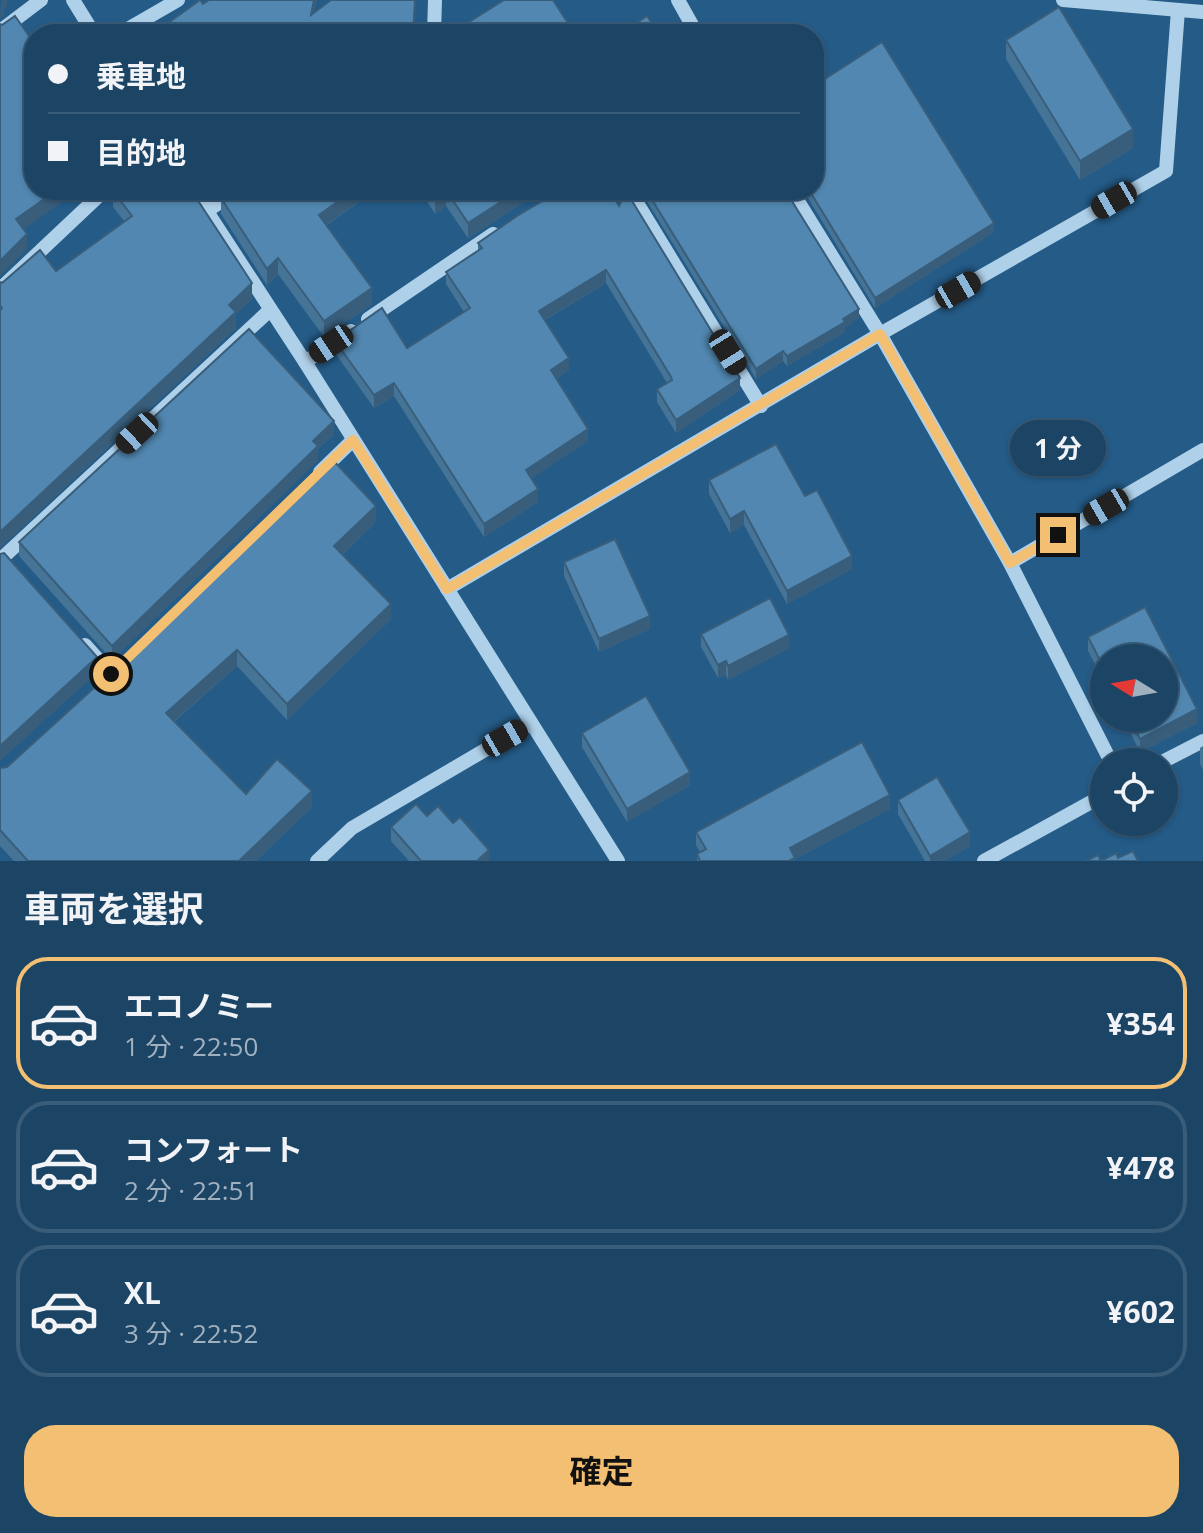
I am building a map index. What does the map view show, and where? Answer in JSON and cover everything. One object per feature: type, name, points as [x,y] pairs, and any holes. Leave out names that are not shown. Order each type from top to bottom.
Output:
[{"type":"street","points":[[0,31],[41,0]]},
{"type":"street","points":[[73,0],[88,24]]},
{"type":"street","points":[[136,24],[178,0]]},
{"type":"street","points":[[434,24],[435,0]]},
{"type":"street","points":[[678,0],[691,24]]},
{"type":"street","points":[[1063,0],[1203,12]]},
{"type":"street","points":[[447,589],[880,334],[1166,171],[1178,10]]},
{"type":"street","points":[[0,289],[94,200]]},
{"type":"street","points":[[200,200],[618,861]]},
{"type":"street","points":[[207,211],[223,200]]},
{"type":"street","points":[[635,200],[761,406]]},
{"type":"street","points":[[797,200],[880,334],[1010,563],[1104,748]]},
{"type":"street","points":[[305,362],[499,229]]},
{"type":"street","points":[[15,567],[2,558],[270,310]]},
{"type":"street","points":[[309,482],[353,440]]},
{"type":"street","points":[[1010,563],[1203,450]]},
{"type":"street","points":[[79,639],[111,674]]},
{"type":"street","points":[[317,861],[352,828],[531,723]]},
{"type":"street","points":[[1178,754],[1203,741]]},
{"type":"street","points":[[984,861],[1090,803]]},
{"type":"building","points":[[200,0],[203,4],[209,0],[314,0],[311,15],[331,0],[415,0],[414,24],[167,24]]},
{"type":"building","points":[[504,0],[553,0],[569,24],[466,24]]},
{"type":"building","points":[[1059,7],[1133,129],[1080,161],[1006,40]]},
{"type":"building","points":[[15,16],[24,29],[24,200],[43,200],[16,219],[27,234],[0,261],[0,24]]},
{"type":"building","points":[[647,16],[652,24],[635,24]]},
{"type":"building","points":[[882,42],[994,223],[875,298],[815,200],[824,200],[824,80]]},
{"type":"building","points":[[120,200],[198,200],[252,283],[229,305],[236,312],[0,532],[0,282],[40,250],[56,271],[132,216]]},
{"type":"building","points":[[222,200],[340,200],[319,215],[372,288],[324,321],[278,258],[267,269]]},
{"type":"building","points":[[453,200],[504,200],[468,223]]},
{"type":"building","points":[[544,200],[615,200],[619,206],[622,200],[631,200],[740,378],[676,420],[657,389],[672,380],[671,377],[606,270],[539,311],[569,358],[551,370],[588,429],[526,470],[538,489],[484,524],[394,383],[374,395],[335,341],[382,308],[407,348],[470,308],[446,272],[482,248],[478,243]]},
{"type":"building","points":[[652,200],[791,200],[859,309],[843,319],[845,322],[787,356],[783,351],[756,369]]},
{"type":"building","points":[[249,329],[334,421],[313,441],[318,446],[112,646],[19,542]]},
{"type":"building","points":[[776,444],[805,496],[817,490],[852,556],[787,591],[744,511],[730,519],[709,480]]},
{"type":"building","points":[[332,459],[376,506],[334,546],[391,604],[287,704],[237,650],[166,713],[246,794],[277,759],[312,791],[239,861],[28,861],[0,830],[0,768],[7,767],[118,666]]},
{"type":"building","points":[[615,539],[650,616],[599,639],[564,562]]},
{"type":"building","points":[[4,553],[97,657],[0,746],[0,554]]},
{"type":"building","points":[[770,598],[789,635],[728,666],[726,661],[718,665],[701,634]]},
{"type":"building","points":[[1145,607],[1164,644],[1092,644],[1088,637]]},
{"type":"building","points":[[1178,672],[1197,709],[1178,719]]},
{"type":"building","points":[[646,696],[690,772],[627,809],[582,733]]},
{"type":"building","points":[[1136,732],[1153,732],[1140,739]]},
{"type":"building","points":[[862,742],[890,795],[790,848],[795,858],[789,861],[700,861],[697,854],[706,849],[696,832]]},
{"type":"building","points":[[937,777],[970,832],[930,856],[898,800]]},
{"type":"building","points":[[416,804],[427,816],[438,806],[453,823],[460,817],[489,850],[477,861],[421,861],[391,827]]},
{"type":"building","points":[[1133,851],[1138,861],[1101,861],[1116,853],[1118,858]]},
{"type":"building","points":[[1098,855],[1101,861],[1086,861]]},
{"type":"route","points":[[111,674],[353,440],[447,589],[880,334],[1010,563],[1058,535]]}]
